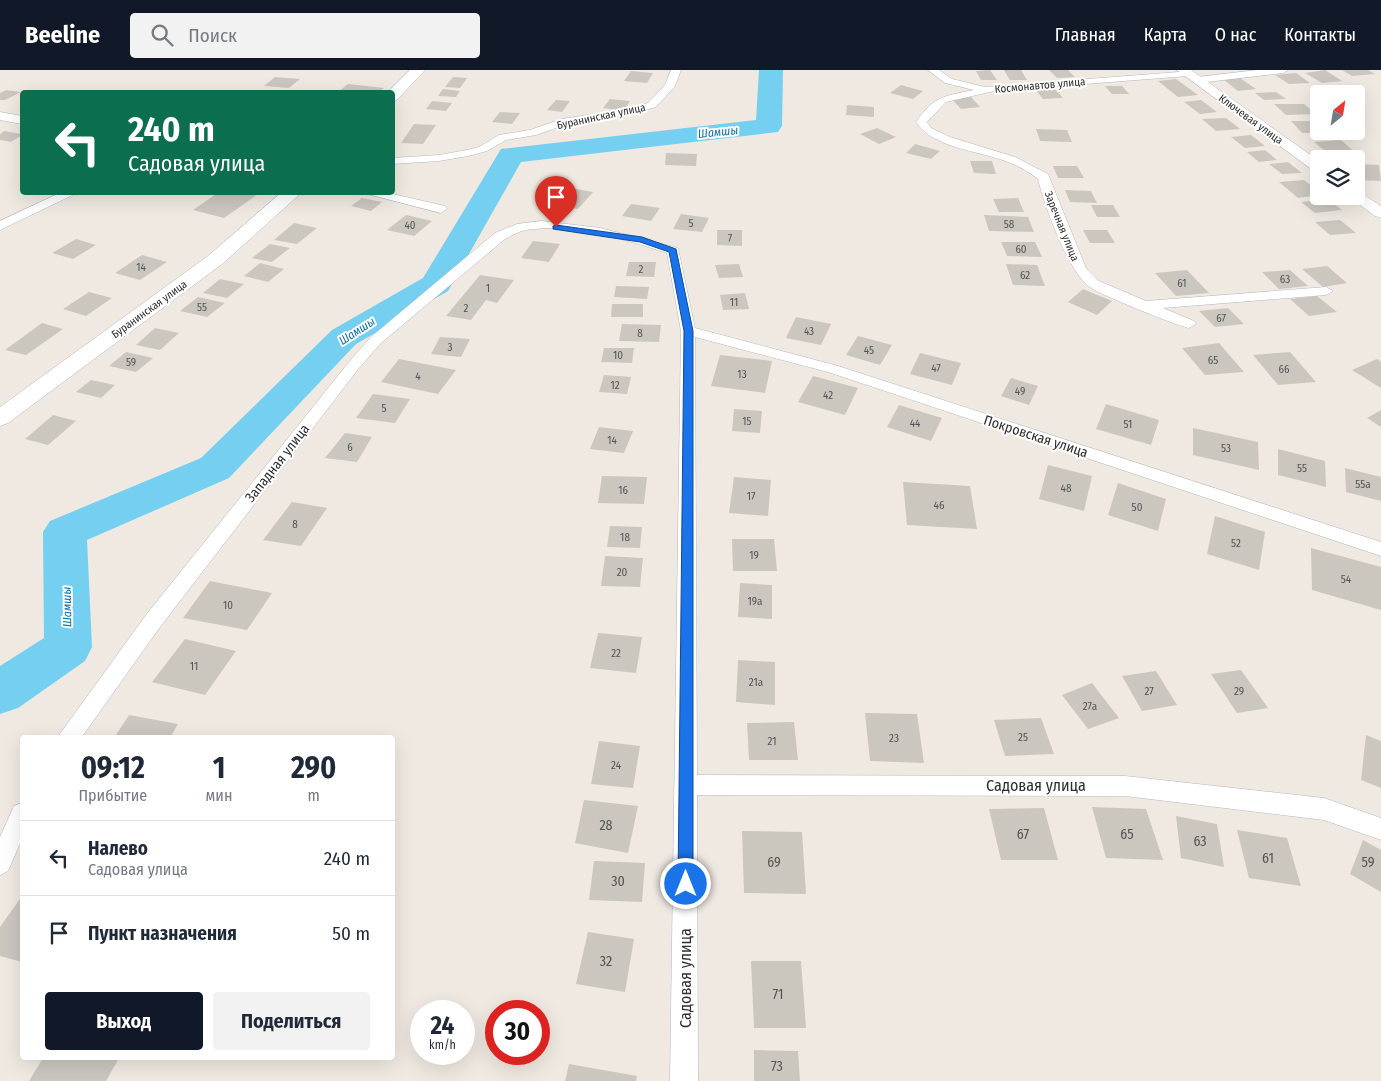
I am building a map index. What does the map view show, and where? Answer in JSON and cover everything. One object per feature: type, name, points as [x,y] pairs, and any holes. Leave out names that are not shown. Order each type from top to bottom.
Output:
[{"type":"main road","points":[[395,93],[418,70]]},
{"type":"main road","name":"Буранинская улица","points":[[0,418],[215,260],[290,195]]},
{"type":"street","name":"Буранинская улица","points":[[395,161],[438,158],[468,153],[503,138],[532,133],[562,122],[621,113],[652,105],[670,86],[676,70]]},
{"type":"street","points":[[934,70],[940,77],[966,86],[988,90]]},
{"type":"street","name":"Космонавтов улица","points":[[988,90],[1189,74],[1283,70]]},
{"type":"street","name":"Ключевая улица","points":[[1189,74],[1310,161]]},
{"type":"street","name":"Заречная улица","points":[[988,90],[942,100],[930,110],[921,122],[927,130],[946,139],[1011,159],[1029,167],[1044,177],[1048,193],[1080,270],[1094,284],[1189,324]]},
{"type":"street","points":[[0,116],[20,120]]},
{"type":"street","points":[[0,226],[67,195]]},
{"type":"street","points":[[379,195],[442,209]]},
{"type":"street","points":[[1365,201],[1381,213]]},
{"type":"street","name":"Садовая улица","points":[[524,226],[572,228],[598,232],[642,240],[673,251],[688,331],[684,1081]]},
{"type":"street","name":"Западная улица","points":[[70,735],[153,622],[376,340],[500,236],[524,226]]},
{"type":"street","points":[[1143,305],[1326,291]]},
{"type":"street","name":"Покровская улица","points":[[688,331],[833,369],[1381,549]]},
{"type":"street","name":"Садовая улица","points":[[686,785],[1124,786],[1324,808],[1381,829]]},
{"type":"street","points":[[0,863],[20,818]]},
{"type":"building","points":[[990,70],[997,80],[981,80],[976,71]]},
{"type":"building","points":[[1004,70],[1021,70],[1027,80],[1010,80]]},
{"type":"building","points":[[1049,70],[1068,70],[1075,77],[1057,78]]},
{"type":"building","points":[[1325,70],[1342,81],[1322,83],[1305,73]]},
{"type":"building","points":[[1342,70],[1368,70],[1375,74],[1352,76]]},
{"type":"building","points":[[631,71],[653,73],[647,83],[624,81]]},
{"type":"building","points":[[1296,73],[1310,83],[1289,84],[1275,75]]},
{"type":"building","points":[[275,77],[300,79],[289,88],[264,86]]},
{"type":"building","points":[[453,77],[467,78],[460,88],[445,87]]},
{"type":"building","points":[[1240,78],[1256,89],[1238,91],[1223,79]]},
{"type":"building","points":[[1176,79],[1198,95],[1178,97],[1158,81]]},
{"type":"building","points":[[348,84],[384,88],[382,90],[340,90]]},
{"type":"building","points":[[901,85],[923,91],[913,99],[890,93]]},
{"type":"building","points":[[1105,86],[1122,86],[1129,94],[1112,94]]},
{"type":"building","points":[[1054,88],[1063,98],[1043,99],[1035,89]]},
{"type":"building","points":[[443,89],[460,91],[456,97],[438,96]]},
{"type":"building","points":[[6,90],[20,92],[5,100],[0,100],[0,93]]},
{"type":"building","points":[[1276,92],[1286,99],[1264,100],[1255,93]]},
{"type":"building","points":[[971,97],[980,107],[961,109],[952,99]]},
{"type":"building","points":[[610,99],[630,101],[624,111],[603,108]]},
{"type":"building","points":[[556,100],[570,101],[562,112],[547,110]]},
{"type":"building","points":[[1201,100],[1217,112],[1200,114],[1184,102]]},
{"type":"building","points":[[432,101],[452,103],[446,111],[426,109]]},
{"type":"building","points":[[1274,104],[1304,104],[1310,109],[1310,114],[1286,115]]},
{"type":"building","points":[[847,105],[874,107],[874,117],[846,115]]},
{"type":"building","points":[[500,112],[520,113],[512,124],[492,122]]},
{"type":"building","points":[[1226,118],[1240,129],[1216,131],[1202,119]]},
{"type":"building","points":[[1291,121],[1310,121],[1310,133],[1302,133]]},
{"type":"building","points":[[414,124],[436,125],[423,144],[401,143]]},
{"type":"building","points":[[877,128],[896,137],[879,144],[860,134]]},
{"type":"building","points":[[1036,129],[1067,130],[1072,142],[1040,141]]},
{"type":"building","points":[[4,131],[20,134],[20,136],[11,142],[0,140],[0,134]]},
{"type":"building","points":[[1251,135],[1265,146],[1245,148],[1231,137]]},
{"type":"building","points":[[1341,140],[1352,150],[1324,150],[1314,142]]},
{"type":"building","points":[[915,144],[940,151],[931,159],[906,153]]},
{"type":"building","points":[[1265,150],[1277,160],[1259,162],[1247,152]]},
{"type":"building","points":[[666,153],[697,154],[696,166],[665,165]]},
{"type":"building","points":[[970,161],[992,161],[996,174],[974,173]]},
{"type":"building","points":[[1288,162],[1302,173],[1282,174],[1269,164]]},
{"type":"building","points":[[1365,164],[1379,165],[1381,181],[1365,180]]},
{"type":"building","points":[[1053,166],[1077,166],[1084,178],[1058,178]]},
{"type":"building","points":[[1304,180],[1310,184],[1310,196],[1298,198],[1279,182]]},
{"type":"building","points":[[570,188],[593,192],[578,209],[555,205]]},
{"type":"building","points":[[1065,190],[1091,191],[1097,203],[1070,202]]},
{"type":"building","points":[[215,195],[257,195],[224,218],[193,210]]},
{"type":"building","points":[[362,198],[382,202],[371,211],[351,206]]},
{"type":"building","points":[[1018,198],[1024,212],[999,212],[993,199]]},
{"type":"building","points":[[1310,201],[1310,205],[1336,205],[1342,210],[1315,213],[1301,202]]},
{"type":"building","points":[[631,204],[660,208],[651,221],[622,216]]},
{"type":"building","points":[[1091,205],[1113,205],[1120,217],[1097,217]]},
{"type":"building","points":[[681,214],[709,218],[702,232],[673,229]]},
{"type":"building","points":[[406,215],[432,221],[414,236],[387,230]]},
{"type":"building","points":[[984,215],[1028,217],[1034,232],[989,231]]},
{"type":"building","points":[[1340,220],[1356,233],[1330,235],[1315,222]]},
{"type":"building","points":[[294,223],[317,228],[297,244],[274,240]]},
{"type":"building","points":[[717,230],[742,230],[742,246],[717,245]]},
{"type":"building","points":[[1083,230],[1107,230],[1115,243],[1090,243]]},
{"type":"building","points":[[76,239],[96,245],[73,259],[52,253]]},
{"type":"building","points":[[533,241],[560,244],[549,262],[521,258]]},
{"type":"building","points":[[1001,242],[1035,242],[1042,257],[1007,256]]},
{"type":"building","points":[[270,244],[290,248],[272,262],[252,258]]},
{"type":"building","points":[[142,255],[167,262],[140,280],[115,273]]},
{"type":"building","points":[[629,262],[656,262],[654,277],[626,276]]},
{"type":"building","points":[[260,263],[284,269],[268,282],[244,276]]},
{"type":"building","points":[[739,264],[743,277],[719,278],[715,265]]},
{"type":"building","points":[[1006,264],[1037,265],[1045,286],[1013,285]]},
{"type":"building","points":[[1327,266],[1347,283],[1323,287],[1302,269]]},
{"type":"building","points":[[1187,270],[1209,293],[1176,296],[1155,273]]},
{"type":"building","points":[[1290,270],[1308,286],[1279,289],[1262,272]]},
{"type":"building","points":[[480,275],[514,280],[497,303],[486,300],[471,320],[446,316]]},
{"type":"building","points":[[220,279],[244,284],[227,298],[203,293]]},
{"type":"building","points":[[616,286],[649,287],[647,299],[614,297]]},
{"type":"building","points":[[1083,289],[1112,301],[1097,315],[1068,302]]},
{"type":"building","points":[[89,292],[112,298],[86,316],[63,309]]},
{"type":"building","points":[[745,293],[749,309],[723,310],[720,295]]},
{"type":"building","points":[[1317,296],[1337,312],[1309,316],[1290,299]]},
{"type":"building","points":[[198,297],[225,303],[207,317],[180,311]]},
{"type":"building","points":[[612,304],[643,304],[643,317],[611,317]]},
{"type":"building","points":[[1228,308],[1244,324],[1215,327],[1199,311]]},
{"type":"building","points":[[796,317],[831,324],[821,345],[786,338]]},
{"type":"building","points":[[42,323],[63,329],[26,355],[5,350]]},
{"type":"building","points":[[622,324],[661,325],[659,342],[619,341]]},
{"type":"building","points":[[155,328],[179,333],[160,350],[136,345]]},
{"type":"building","points":[[858,336],[892,345],[880,365],[846,355]]},
{"type":"building","points":[[440,337],[470,339],[461,357],[431,354]]},
{"type":"building","points":[[1219,343],[1244,372],[1205,375],[1182,348]]},
{"type":"building","points":[[604,348],[634,348],[632,363],[601,362]]},
{"type":"building","points":[[126,352],[153,358],[136,372],[109,366]]},
{"type":"building","points":[[1290,352],[1316,382],[1278,385],[1253,355]]},
{"type":"building","points":[[920,353],[961,363],[952,385],[910,374]]},
{"type":"building","points":[[720,355],[772,361],[765,393],[711,386]]},
{"type":"building","points":[[399,359],[456,370],[438,394],[381,382]]},
{"type":"building","points":[[1377,359],[1381,362],[1381,388],[1352,370]]},
{"type":"building","points":[[604,375],[631,377],[627,394],[599,392]]},
{"type":"building","points":[[813,376],[858,388],[845,415],[798,402]]},
{"type":"building","points":[[1011,378],[1038,386],[1029,405],[1001,396]]},
{"type":"building","points":[[91,380],[115,385],[101,398],[76,392]]},
{"type":"building","points":[[373,394],[410,399],[395,423],[356,418]]},
{"type":"building","points":[[1106,404],[1159,420],[1151,445],[1096,429]]},
{"type":"building","points":[[899,405],[942,418],[931,441],[887,427]]},
{"type":"building","points":[[734,409],[762,411],[760,433],[732,431]]},
{"type":"building","points":[[1381,410],[1381,427],[1367,418]]},
{"type":"building","points":[[53,415],[76,421],[48,445],[25,439]]},
{"type":"building","points":[[599,427],[633,431],[624,453],[590,449]]},
{"type":"building","points":[[1193,428],[1258,442],[1259,470],[1193,455]]},
{"type":"building","points":[[345,433],[372,437],[357,462],[325,458]]},
{"type":"building","points":[[1278,449],[1325,461],[1326,487],[1278,475]]},
{"type":"building","points":[[1048,465],[1092,476],[1084,511],[1039,499]]},
{"type":"building","points":[[1345,468],[1381,477],[1381,501],[1346,492]]},
{"type":"building","points":[[602,476],[647,477],[644,504],[598,503]]},
{"type":"building","points":[[734,477],[771,480],[768,516],[729,513]]},
{"type":"building","points":[[903,482],[970,486],[977,529],[907,525]]},
{"type":"building","points":[[1118,483],[1166,499],[1158,531],[1108,515]]},
{"type":"building","points":[[292,502],[327,508],[301,546],[263,540]]},
{"type":"building","points":[[1215,516],[1265,532],[1259,570],[1207,554]]},
{"type":"building","points":[[610,526],[642,527],[640,548],[607,547]]},
{"type":"building","points":[[732,539],[774,539],[777,571],[733,571]]},
{"type":"building","points":[[1311,548],[1381,567],[1381,610],[1312,590]]},
{"type":"building","points":[[605,556],[643,558],[640,587],[601,586]]},
{"type":"building","points":[[210,581],[272,593],[247,630],[183,618]]},
{"type":"building","points":[[740,583],[772,585],[772,619],[738,617]]},
{"type":"building","points":[[598,633],[642,637],[636,673],[590,668]]},
{"type":"building","points":[[185,639],[236,651],[205,695],[152,682]]},
{"type":"building","points":[[738,660],[775,662],[775,705],[736,702]]},
{"type":"building","points":[[1241,670],[1268,708],[1237,713],[1211,674]]},
{"type":"building","points":[[1156,671],[1177,705],[1142,711],[1122,676]]},
{"type":"building","points":[[1092,683],[1119,718],[1088,729],[1062,695]]},
{"type":"building","points":[[865,713],[917,714],[924,763],[870,761]]},
{"type":"building","points":[[129,715],[178,724],[172,735],[116,735]]},
{"type":"building","points":[[1041,718],[1054,754],[1005,756],[994,720]]},
{"type":"building","points":[[794,722],[798,760],[749,760],[747,723]]},
{"type":"building","points":[[1366,735],[1381,741],[1381,788],[1361,780]]},
{"type":"building","points":[[599,741],[640,746],[633,788],[591,784]]},
{"type":"building","points":[[584,800],[638,806],[628,853],[575,843]]},
{"type":"building","points":[[1092,807],[1146,809],[1163,860],[1106,858]]},
{"type":"building","points":[[1044,808],[1058,860],[1001,860],[989,809]]},
{"type":"building","points":[[1176,816],[1217,824],[1224,867],[1181,858]]},
{"type":"building","points":[[1237,830],[1287,838],[1301,886],[1249,878]]},
{"type":"building","points":[[742,831],[802,832],[806,894],[744,893]]},
{"type":"building","points":[[1363,840],[1381,850],[1381,892],[1350,874]]},
{"type":"building","points":[[594,861],[645,863],[642,902],[589,900]]},
{"type":"building","points":[[20,899],[20,961],[0,956],[0,927]]},
{"type":"building","points":[[588,932],[634,939],[625,992],[576,984]]},
{"type":"building","points":[[751,961],[801,961],[806,1028],[754,1028]]},
{"type":"building","points":[[754,1050],[798,1051],[800,1081],[754,1081]]},
{"type":"building","points":[[42,1060],[118,1060],[106,1081],[29,1081]]},
{"type":"building","points":[[569,1064],[637,1076],[636,1081],[565,1081]]},
{"type":"waterway","name":"Шамшы","points":[[0,693],[68,647],[65,532],[215,468],[344,337],[436,284],[469,224],[511,155],[769,126],[771,70]]},
{"type":"route","points":[[556,227],[642,240],[673,251],[688,331],[686,884]]}]
